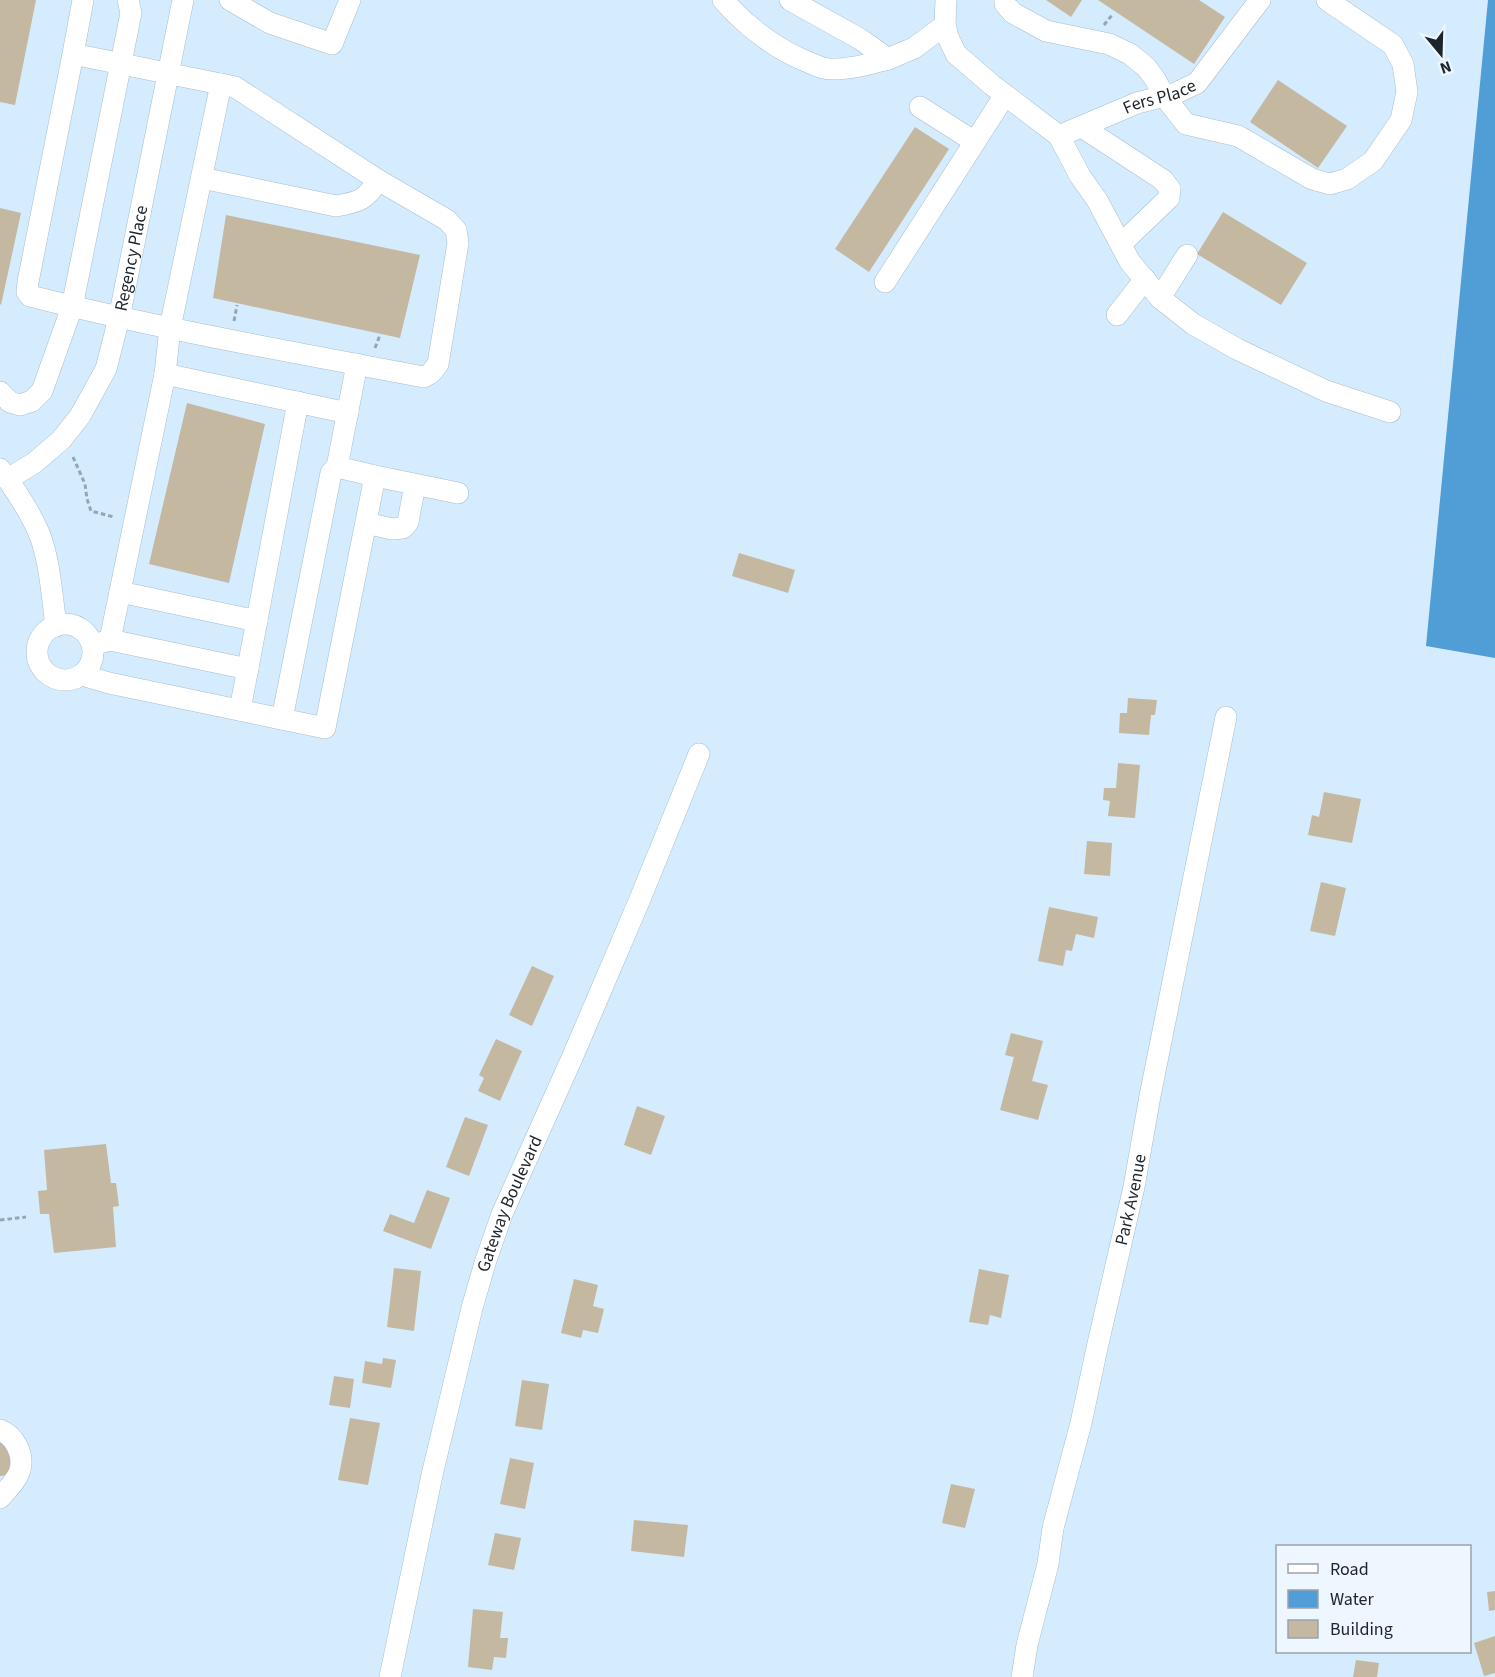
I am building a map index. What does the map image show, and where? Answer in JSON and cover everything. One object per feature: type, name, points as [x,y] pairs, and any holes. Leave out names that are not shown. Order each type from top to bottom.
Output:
[{"type":"street","points":[[73,54],[235,87],[378,180],[447,220],[456,230],[458,243],[438,364],[431,373],[424,377],[119,318],[30,296],[27,291],[83,0]]},
{"type":"street","points":[[0,392],[10,402],[20,405],[32,401],[42,391],[72,307],[131,13],[128,0]]},
{"type":"street","name":"Regency Place","points":[[4,474],[34,463],[61,440],[80,416],[106,369],[119,318],[183,0]]},
{"type":"street","points":[[230,0],[270,22],[332,44],[350,0]]},
{"type":"street","points":[[723,0],[754,31],[768,41],[786,53],[823,68],[864,65],[888,59],[914,48],[945,26]]},
{"type":"street","points":[[790,0],[860,39],[888,59]]},
{"type":"street","points":[[946,0],[945,26],[956,54],[974,72],[1059,136],[1130,262],[1160,298],[1193,324],[1237,349],[1326,391],[1390,412]]},
{"type":"street","points":[[1005,0],[1005,4],[1013,13],[1046,31],[1109,44],[1130,54],[1155,79],[1164,96],[1186,124],[1238,136],[1312,179],[1330,184],[1347,179],[1373,161],[1401,120],[1407,92],[1402,64],[1393,45],[1327,0]]},
{"type":"street","name":"Fers Place","points":[[1059,136],[1137,103],[1176,93],[1197,83],[1260,0]]},
{"type":"street","points":[[221,84],[170,328],[165,374],[120,592],[101,642],[93,653],[88,669],[82,675],[64,680],[54,678],[46,673],[37,656],[41,638],[47,630],[65,624],[74,625],[101,642],[248,669]]},
{"type":"street","points":[[885,282],[1005,95]]},
{"type":"street","points":[[920,107],[975,142]]},
{"type":"street","points":[[1082,127],[1163,180],[1170,189],[1169,198],[1121,244]]},
{"type":"street","points":[[202,178],[336,206],[354,203],[370,193],[378,180]]},
{"type":"street","points":[[1160,298],[1187,255]]},
{"type":"street","points":[[1116,315],[1145,279]]},
{"type":"street","points":[[282,719],[331,473],[337,467],[357,364]]},
{"type":"street","points":[[165,374],[348,413]]},
{"type":"street","points":[[240,710],[298,402]]},
{"type":"street","points":[[337,467],[458,494]]},
{"type":"street","points":[[4,474],[24,504],[39,535],[50,578],[56,626]]},
{"type":"street","points":[[82,675],[109,683],[325,728],[375,476]]},
{"type":"street","points":[[366,523],[392,529],[403,528],[408,522],[415,485]]},
{"type":"street","points":[[120,592],[257,621]]},
{"type":"street","name":"Park Avenue","points":[[1022,1677],[1048,1563],[1053,1528],[1082,1423],[1134,1187],[1152,1084],[1226,717]]},
{"type":"street","name":"Gateway Boulevard","points":[[390,1677],[432,1475],[485,1263],[502,1214],[613,963],[699,754]]},
{"type":"street","points":[[0,1430],[8,1434],[17,1444],[20,1466],[17,1477],[0,1498]]},
{"type":"path","points":[[374,351],[380,335]]},
{"type":"path","points":[[73,457],[85,484],[91,511],[114,517]]},
{"type":"path","points":[[0,1220],[26,1217]]},
{"type":"water","points":[[1488,0],[1495,0],[1495,658],[1426,646]]},
{"type":"building","points":[[0,0],[36,0],[15,105],[0,102]]},
{"type":"building","points":[[1046,0],[1082,0],[1071,17]]},
{"type":"building","points":[[1098,0],[1199,0],[1225,17],[1194,64]]},
{"type":"building","points":[[1278,80],[1347,126],[1318,168],[1250,122]]},
{"type":"building","points":[[915,127],[949,149],[869,272],[835,249]]},
{"type":"building","points":[[0,208],[21,213],[1,305],[0,304]]},
{"type":"building","points":[[1223,212],[1307,263],[1281,305],[1197,254]]},
{"type":"building","points":[[226,215],[420,255],[400,338],[213,298]]},
{"type":"building","points":[[187,403],[265,424],[229,583],[149,564]]},
{"type":"building","points":[[739,553],[795,570],[788,593],[732,576]]},
{"type":"building","points":[[1128,698],[1157,700],[1155,715],[1151,715],[1149,735],[1119,733],[1120,713],[1127,713]]},
{"type":"building","points":[[1118,763],[1140,765],[1135,818],[1108,816],[1110,801],[1103,800],[1104,788],[1116,788]]},
{"type":"building","points":[[1324,792],[1361,799],[1352,843],[1308,835],[1312,815],[1319,817]]},
{"type":"building","points":[[1087,841],[1112,843],[1110,876],[1084,874]]},
{"type":"building","points":[[1321,882],[1346,888],[1335,936],[1310,931]]},
{"type":"building","points":[[1049,907],[1098,917],[1094,938],[1076,934],[1072,951],[1066,950],[1063,966],[1038,961]]},
{"type":"building","points":[[532,966],[554,976],[532,1026],[509,1015]]},
{"type":"building","points":[[1011,1033],[1043,1041],[1032,1081],[1048,1085],[1038,1120],[1000,1110],[1014,1057],[1005,1055]]},
{"type":"building","points":[[496,1039],[522,1051],[500,1101],[478,1091],[484,1078],[479,1075]]},
{"type":"building","points":[[637,1106],[665,1116],[651,1155],[624,1145]]},
{"type":"building","points":[[465,1117],[488,1125],[469,1176],[446,1167]]},
{"type":"building","points":[[106,1144],[111,1183],[116,1183],[119,1206],[113,1207],[116,1247],[54,1253],[49,1214],[40,1214],[38,1191],[47,1190],[44,1150]]},
{"type":"building","points":[[427,1190],[450,1198],[431,1249],[383,1231],[390,1214],[414,1223]]},
{"type":"building","points":[[394,1268],[421,1271],[414,1331],[387,1327]]},
{"type":"building","points":[[979,1269],[1009,1275],[1001,1318],[990,1315],[988,1325],[969,1322]]},
{"type":"building","points":[[574,1279],[598,1285],[593,1306],[604,1309],[598,1333],[583,1330],[581,1338],[561,1333]]},
{"type":"building","points":[[383,1358],[396,1360],[391,1388],[362,1383],[365,1361],[382,1364]]},
{"type":"building","points":[[334,1376],[354,1379],[350,1408],[329,1405]]},
{"type":"building","points":[[522,1380],[549,1384],[542,1430],[515,1426]]},
{"type":"building","points":[[350,1418],[380,1423],[368,1485],[338,1480]]},
{"type":"building","points":[[0,1443],[12,1447],[14,1470],[8,1470],[9,1475],[0,1476]]},
{"type":"building","points":[[510,1458],[534,1463],[525,1509],[500,1504]]},
{"type":"building","points":[[951,1484],[975,1489],[965,1528],[942,1523]]},
{"type":"building","points":[[634,1520],[688,1525],[684,1557],[631,1551]]},
{"type":"building","points":[[495,1533],[521,1538],[514,1570],[488,1565]]},
{"type":"building","points":[[1495,1591],[1495,1610],[1489,1611],[1487,1592]]},
{"type":"building","points":[[473,1609],[503,1612],[500,1638],[508,1638],[506,1658],[494,1657],[492,1670],[468,1667]]},
{"type":"building","points":[[1495,1636],[1495,1673],[1484,1676],[1474,1643]]},
{"type":"building","points":[[1356,1660],[1379,1663],[1377,1677],[1353,1677]]}]
